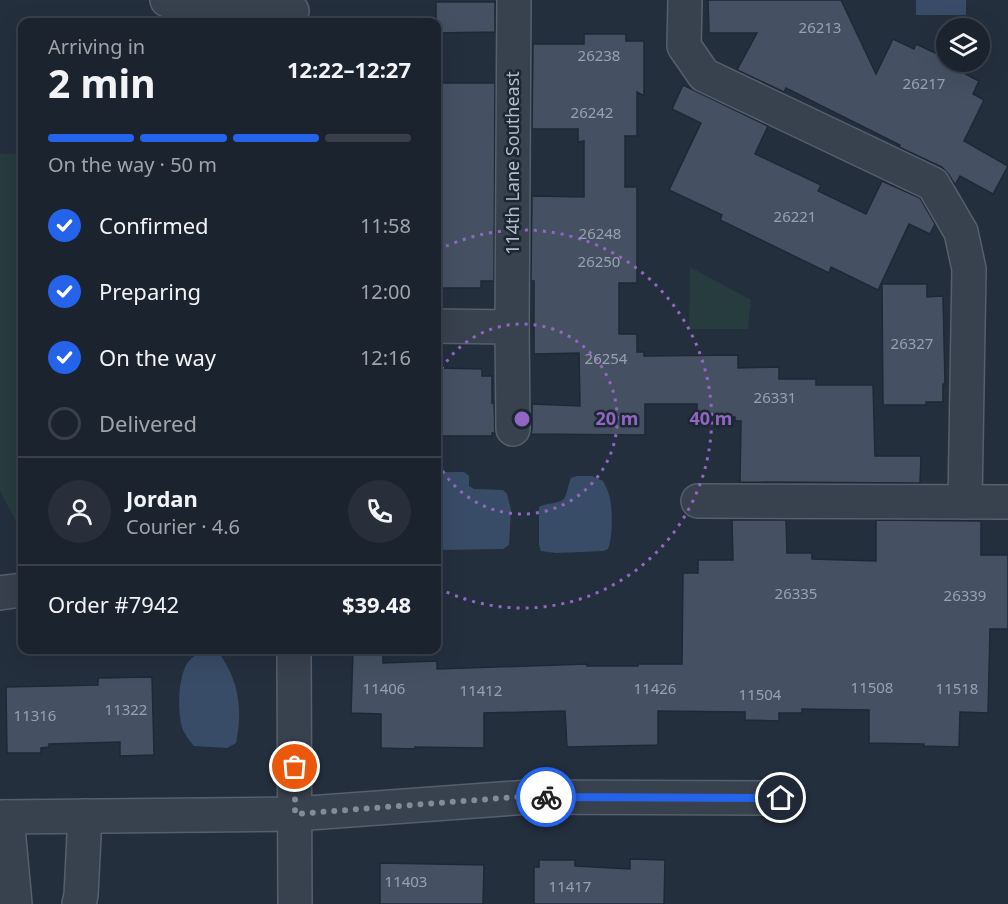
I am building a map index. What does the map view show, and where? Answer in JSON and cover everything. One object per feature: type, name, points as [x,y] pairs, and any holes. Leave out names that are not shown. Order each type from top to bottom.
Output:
[{"type":"street","points":[[167,0],[179,5],[209,8],[292,11]]},
{"type":"street","name":"114th Lane Southeast","points":[[513,429],[514,0]]},
{"type":"street","points":[[685,0],[684,46],[705,75],[933,184],[962,232],[969,269],[965,502]]},
{"type":"street","points":[[441,326],[512,327]]},
{"type":"street","points":[[698,501],[1008,502]]},
{"type":"street","points":[[0,593],[18,591]]},
{"type":"street","points":[[294,654],[295,904]]},
{"type":"street","points":[[15,904],[3,817],[295,814],[529,796],[781,798]]},
{"type":"street","points":[[79,904],[85,816]]},
{"type":"green space","points":[[0,154],[18,154],[18,525],[0,491]]},
{"type":"green space","points":[[690,267],[751,300],[748,329],[689,329]]},
{"type":"water","points":[[916,0],[966,0],[966,15],[916,15]]},
{"type":"water","points":[[441,472],[464,472],[469,476],[469,486],[474,489],[503,490],[507,494],[511,510],[509,545],[503,549],[441,550]]},
{"type":"water","points":[[592,476],[603,481],[607,489],[612,522],[608,549],[556,553],[541,551],[539,507],[563,500],[571,478]]},
{"type":"water","points":[[220,654],[235,685],[239,707],[238,731],[236,743],[227,748],[194,746],[184,732],[179,703],[181,681],[187,664],[195,656]]},
{"type":"building","points":[[708,0],[841,0],[876,74],[893,39],[914,49],[916,44],[936,53],[936,72],[962,72],[979,81],[973,94],[984,100],[964,141],[1008,166],[993,194],[960,176],[955,185],[942,167],[786,88],[784,92],[737,70],[757,33],[709,33]]},
{"type":"building","points":[[436,2],[495,2],[495,32],[441,33],[441,18],[436,18]]},
{"type":"building","points":[[584,34],[626,34],[626,41],[644,41],[644,96],[637,92],[637,136],[625,136],[625,187],[637,187],[637,283],[619,283],[619,334],[637,334],[637,352],[644,352],[644,356],[738,355],[738,368],[779,367],[779,379],[816,379],[816,385],[873,385],[875,456],[921,456],[920,483],[740,482],[741,421],[735,421],[735,417],[697,417],[697,404],[645,404],[645,435],[531,434],[532,404],[580,406],[579,353],[534,354],[534,281],[531,281],[532,196],[584,197],[584,141],[578,142],[578,129],[532,129],[533,44],[584,44]]},
{"type":"building","points":[[441,83],[495,83],[494,281],[481,281],[481,288],[441,288]]},
{"type":"building","points":[[683,85],[768,126],[755,154],[821,185],[818,191],[866,214],[882,181],[920,198],[935,224],[930,234],[909,224],[878,290],[831,267],[829,273],[720,220],[722,215],[669,190],[701,123],[672,109]]},
{"type":"building","points":[[882,284],[927,284],[927,297],[943,296],[945,384],[943,384],[943,402],[926,402],[926,405],[883,405]]},
{"type":"building","points":[[441,368],[482,369],[482,376],[492,376],[495,433],[492,433],[492,436],[441,436]]},
{"type":"building","points":[[732,520],[786,520],[787,553],[812,553],[812,559],[876,561],[876,520],[981,521],[981,555],[1008,555],[1008,629],[990,629],[988,713],[960,712],[959,747],[869,743],[869,710],[802,709],[802,713],[779,713],[779,721],[745,720],[745,712],[658,711],[658,745],[567,747],[565,711],[484,713],[484,748],[415,747],[415,749],[381,748],[381,714],[351,713],[353,654],[383,654],[383,663],[437,661],[437,669],[587,664],[587,666],[638,666],[638,664],[682,664],[683,573],[698,573],[698,560],[733,560]]},
{"type":"building","points":[[152,677],[154,755],[120,756],[120,742],[49,744],[49,747],[41,748],[41,753],[7,753],[6,687],[98,685],[98,678]]},
{"type":"building","points":[[630,859],[665,860],[664,904],[534,904],[534,867],[539,867],[539,860],[575,860],[575,866],[630,869]]},
{"type":"building","points":[[380,863],[484,865],[483,904],[380,904]]},
{"type":"way so far","points":[[295,767],[295,814],[529,796],[546,797]]},
{"type":"route","points":[[546,797],[781,798]]}]
